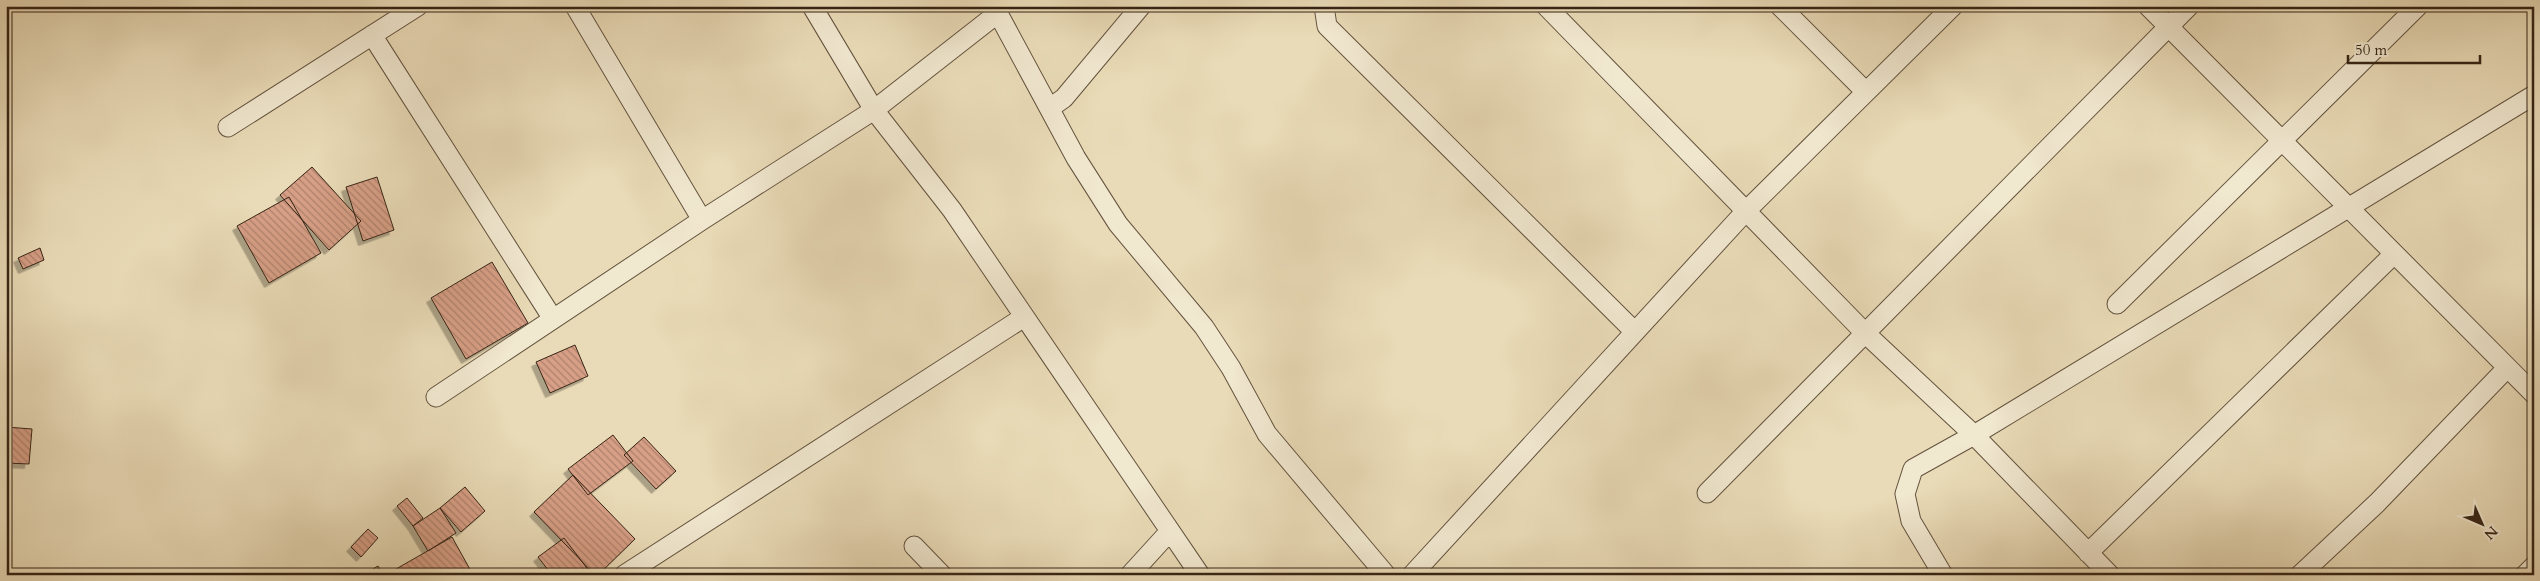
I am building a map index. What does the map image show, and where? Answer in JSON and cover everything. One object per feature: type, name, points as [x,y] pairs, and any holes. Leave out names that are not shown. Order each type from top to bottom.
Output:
[{"type":"street","points":[[228,127],[418,6]]},
{"type":"street","points":[[575,6],[702,220]]},
{"type":"street","points":[[812,6],[874,110],[952,210],[1200,575]]},
{"type":"street","points":[[1050,108],[1064,98],[1141,6]]},
{"type":"street","points":[[1324,6],[1327,26],[1635,332]]},
{"type":"street","points":[[1546,6],[1865,333],[1974,434],[2110,575]]},
{"type":"street","points":[[1780,6],[1866,92]]},
{"type":"street","points":[[1412,575],[1746,212],[1953,6]]},
{"type":"street","points":[[2148,6],[2534,394]]},
{"type":"street","points":[[1707,493],[2189,6]]},
{"type":"street","points":[[2117,304],[2418,6]]},
{"type":"street","points":[[436,397],[702,220],[874,110],[996,10],[1076,158],[1118,224],[1204,327],[1230,368],[1267,434],[1386,575]]},
{"type":"street","points":[[372,35],[553,319]]},
{"type":"street","points":[[1943,575],[1911,521],[1905,494],[1913,469],[2534,95]]},
{"type":"street","points":[[2088,553],[2394,254]]},
{"type":"street","points":[[624,575],[1024,317]]},
{"type":"street","points":[[2300,575],[2377,503],[2507,368]]},
{"type":"street","points":[[1130,575],[1170,532]]},
{"type":"street","points":[[914,546],[942,575]]},
{"type":"street","points":[[2525,575],[2534,566]]},
{"type":"building","points":[[312,167],[361,221],[329,250],[280,195]]},
{"type":"building","points":[[377,177],[394,230],[363,241],[346,187]]},
{"type":"building","points":[[289,197],[321,253],[269,283],[237,226]]},
{"type":"building","points":[[40,248],[44,260],[23,269],[18,258]]},
{"type":"building","points":[[492,262],[528,323],[466,359],[431,298]]},
{"type":"building","points":[[575,345],[588,376],[550,393],[536,362]]},
{"type":"building","points":[[6,427],[32,429],[29,464],[6,463]]},
{"type":"building","points":[[613,435],[633,461],[588,495],[568,469]]},
{"type":"building","points":[[644,437],[676,471],[656,489],[624,455]]},
{"type":"building","points":[[573,475],[635,539],[598,575],[595,575],[534,512]]},
{"type":"building","points":[[465,487],[485,511],[461,532],[440,508]]},
{"type":"building","points":[[407,498],[423,518],[413,526],[397,506]]},
{"type":"building","points":[[440,508],[456,533],[428,551],[413,526]]},
{"type":"building","points":[[368,529],[378,538],[361,557],[351,547]]},
{"type":"building","points":[[452,537],[472,573],[399,575],[396,569]]},
{"type":"building","points":[[564,538],[589,571],[583,575],[552,575],[538,557]]},
{"type":"building","points":[[378,566],[383,575],[363,575]]}]
